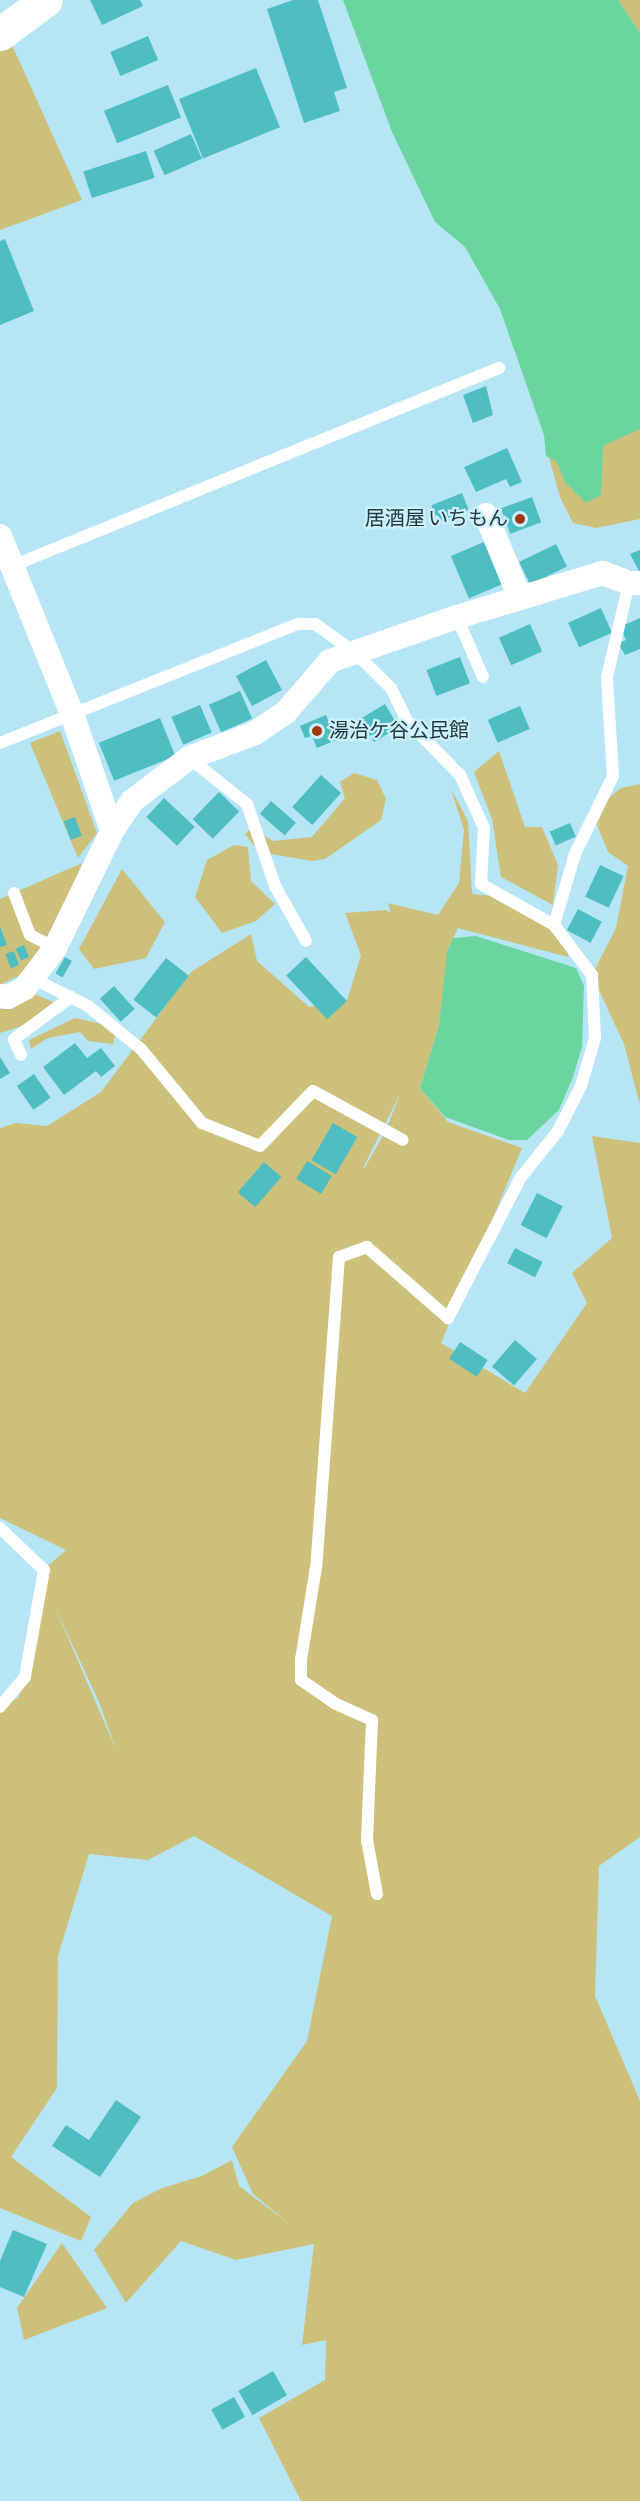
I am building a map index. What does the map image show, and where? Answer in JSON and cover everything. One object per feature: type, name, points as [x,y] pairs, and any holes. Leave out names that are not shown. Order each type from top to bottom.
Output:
[{"type":"main road","points":[[0,34],[46,0]]},
{"type":"street","points":[[486,515],[520,598]]},
{"type":"street","points":[[0,536],[72,714],[112,831]]},
{"type":"street","points":[[0,996],[8,997],[32,978],[55,948],[112,831],[132,801],[189,758],[255,733],[285,713],[330,661],[353,651],[457,617],[603,573],[635,583]]},
{"type":"lane","points":[[12,566],[499,368]]},
{"type":"lane","points":[[554,925],[575,854],[613,776],[608,677],[635,583]]},
{"type":"lane","points":[[457,617],[483,677]]},
{"type":"lane","points":[[0,743],[298,624],[315,624],[353,651],[391,688],[407,721],[460,775],[484,828],[481,884],[554,925],[592,975],[595,1038],[581,1086],[558,1131],[521,1177],[448,1318],[367,1247],[339,1257],[316,1568],[301,1660],[301,1680],[336,1704],[372,1720],[368,1840],[377,1894]]},
{"type":"lane","points":[[189,758],[247,804],[275,886],[306,941]]},
{"type":"lane","points":[[14,892],[30,935],[55,948]]},
{"type":"lane","points":[[32,978],[88,1006],[141,1048],[202,1123],[260,1146],[313,1091],[403,1140]]},
{"type":"lane","points":[[21,1055],[14,1039],[71,997]]},
{"type":"lane","points":[[0,1528],[14,1538],[44,1570],[25,1677],[0,1707]]},
{"type":"shaded area","points":[[343,0],[618,0],[640,33],[640,429],[603,446],[601,495],[586,503],[565,482],[557,462],[546,456],[544,435],[500,309],[465,247],[435,222],[392,132]]},
{"type":"shaded area","points":[[618,0],[640,0],[640,33],[629,17]]},
{"type":"shaded area","points":[[12,45],[82,200],[0,230],[0,52]]},
{"type":"shaded area","points":[[640,420],[640,519],[596,528],[573,523],[560,497],[545,443]]},
{"type":"shaded area","points":[[60,731],[97,833],[78,858],[30,743]]},
{"type":"shaded area","points":[[499,751],[525,827],[542,827],[558,865],[553,905],[501,877],[492,819],[474,772]]},
{"type":"shaded area","points":[[354,773],[377,780],[386,799],[381,820],[325,859],[312,861],[259,852],[245,834],[252,828],[273,841],[312,837],[345,798],[340,782]]},
{"type":"shaded area","points":[[640,784],[640,1105],[624,1044],[592,975],[616,928],[628,866],[608,852],[592,812],[621,788]]},
{"type":"shaded area","points":[[451,789],[468,821],[472,894],[503,897],[547,914],[570,948],[568,957],[458,928],[447,951],[456,970],[420,1088],[448,1122],[522,1148],[441,1343],[525,1393],[587,1303],[572,1273],[612,1238],[592,1136],[640,1143],[640,1837],[599,1866],[595,1996],[640,2101],[640,2501],[301,2501],[259,2418],[325,2380],[326,2340],[302,2345],[314,2244],[236,2260],[181,2241],[126,2303],[94,2250],[133,2203],[162,2188],[202,2176],[232,2160],[239,2186],[291,2225],[253,2194],[232,2147],[307,2041],[332,1916],[194,1836],[148,1860],[89,1854],[58,1956],[57,2088],[11,2157],[91,2217],[81,2241],[0,2208],[0,1707],[18,1698],[24,1682],[40,1573],[66,1550],[0,1518],[0,1128],[16,1123],[47,1126],[101,1092],[191,972],[251,934],[257,961],[309,1007],[347,1001],[361,955],[345,913],[386,910],[391,913],[388,903],[438,915],[459,883],[464,830]],"holes":[[[401,1092],[385,1132],[364,1169],[363,1168]],[[54,1605],[99,1702],[117,1752]]]},
{"type":"shaded area","points":[[234,845],[248,847],[251,881],[275,904],[256,921],[222,933],[195,897],[207,860]]},
{"type":"shaded area","points":[[82,863],[43,964],[0,985],[0,899]]},
{"type":"shaded area","points":[[122,869],[165,922],[146,958],[94,969],[79,949]]},
{"type":"shaded area","points":[[476,936],[576,968],[584,986],[582,1047],[573,1077],[559,1110],[527,1140],[509,1140],[445,1117],[420,1088],[439,1026],[447,952],[453,938]]},
{"type":"shaded area","points":[[33,993],[55,1003],[40,1020],[0,1033],[0,1009],[12,1009]]},
{"type":"shaded area","points":[[75,1018],[102,1024],[116,1033],[113,1044],[88,1041],[80,1032],[48,1038],[31,1049],[29,1040]]},
{"type":"shaded area","points":[[62,2243],[107,2308],[24,2340],[17,2308]]},
{"type":"building","points":[[90,0],[140,0],[143,6],[102,25]]},
{"type":"building","points":[[293,0],[318,0],[347,88],[334,92],[340,111],[304,123],[267,9]]},
{"type":"building","points":[[148,36],[158,60],[120,76],[110,52]]},
{"type":"building","points":[[256,68],[280,127],[203,158],[179,99]]},
{"type":"building","points":[[168,85],[181,117],[117,143],[104,111]]},
{"type":"building","points":[[191,134],[202,159],[165,175],[154,151]]},
{"type":"building","points":[[146,151],[155,178],[92,198],[83,171]]},
{"type":"building","points":[[5,239],[34,311],[0,325],[0,241]]},
{"type":"building","points":[[486,386],[493,415],[473,423],[463,395]]},
{"type":"building","points":[[507,448],[522,482],[510,487],[506,479],[476,492],[464,467]]},
{"type":"building","points":[[462,493],[469,510],[438,522],[431,505]]},
{"type":"building","points":[[532,497],[541,522],[510,534],[501,508]]},
{"type":"building","points":[[484,542],[502,584],[469,598],[451,556]]},
{"type":"building","points":[[556,544],[567,566],[530,584],[519,562]]},
{"type":"building","points":[[640,550],[640,573],[630,554]]},
{"type":"building","points":[[601,608],[612,633],[579,647],[568,623]]},
{"type":"building","points":[[640,618],[640,649],[625,655],[618,643],[626,640],[620,627]]},
{"type":"building","points":[[530,624],[542,651],[511,665],[499,638]]},
{"type":"building","points":[[460,657],[470,683],[436,696],[426,670]]},
{"type":"building","points":[[266,660],[282,690],[252,706],[236,676]]},
{"type":"building","points":[[240,691],[252,718],[221,732],[209,705]]},
{"type":"building","points":[[385,704],[399,727],[374,742],[360,719]]},
{"type":"building","points":[[200,705],[212,733],[183,745],[171,717]]},
{"type":"building","points":[[520,706],[530,729],[498,743],[488,720]]},
{"type":"building","name":"湯治ケ谷公民館","points":[[326,715],[336,740],[317,748],[312,736],[305,738],[300,726]]},
{"type":"building","points":[[160,718],[175,756],[114,781],[99,743]]},
{"type":"building","points":[[321,775],[341,793],[312,825],[292,807]]},
{"type":"building","points":[[219,792],[239,811],[213,839],[193,819]]},
{"type":"building","points":[[164,798],[195,827],[177,846],[146,817]]},
{"type":"building","points":[[271,801],[296,823],[285,835],[260,814]]},
{"type":"building","points":[[75,817],[82,836],[71,840],[64,821]]},
{"type":"building","points":[[570,823],[576,837],[556,845],[550,832]]},
{"type":"building","points":[[600,865],[624,876],[609,908],[585,897]]},
{"type":"building","points":[[578,909],[602,922],[591,943],[567,930]]},
{"type":"building","points":[[0,926],[7,945],[0,947]]},
{"type":"building","points":[[24,945],[29,957],[21,960],[16,949]]},
{"type":"building","points":[[14,951],[19,965],[11,968],[6,954]]},
{"type":"building","points":[[65,957],[72,961],[62,977],[56,973]]},
{"type":"building","points":[[306,957],[347,1001],[327,1019],[286,975]]},
{"type":"building","points":[[166,958],[189,976],[156,1018],[133,1000]]},
{"type":"building","points":[[114,986],[135,1009],[121,1022],[100,999]]},
{"type":"building","points":[[75,1043],[87,1058],[101,1048],[115,1066],[101,1077],[96,1071],[64,1095],[43,1067]]},
{"type":"building","points":[[0,1057],[10,1073],[0,1079]]},
{"type":"building","points":[[34,1074],[51,1098],[33,1110],[17,1086]]},
{"type":"building","points":[[333,1123],[357,1137],[336,1174],[311,1160]]},
{"type":"building","points":[[307,1161],[332,1176],[321,1194],[296,1179]]},
{"type":"building","points":[[264,1162],[281,1177],[255,1207],[238,1192]]},
{"type":"building","points":[[537,1193],[563,1206],[546,1238],[521,1225]]},
{"type":"building","points":[[515,1248],[543,1262],[535,1277],[507,1263]]},
{"type":"building","points":[[515,1340],[537,1359],[514,1385],[492,1366]]},
{"type":"building","points":[[460,1342],[488,1360],[477,1377],[449,1359]]},
{"type":"building","points":[[116,2100],[141,2117],[100,2177],[52,2146],[66,2125],[89,2140]]},
{"type":"building","points":[[13,2230],[47,2244],[24,2297],[0,2287],[0,2261]]},
{"type":"building","points":[[273,2371],[287,2395],[252,2415],[238,2391]]},
{"type":"building","points":[[234,2397],[245,2417],[222,2430],[211,2410]]},
{"type":"place","name":"居酒屋 いちもん","points":[[520,519]]},
{"type":"place","name":"湯治ケ谷公民館","points":[[317,731]]}]
